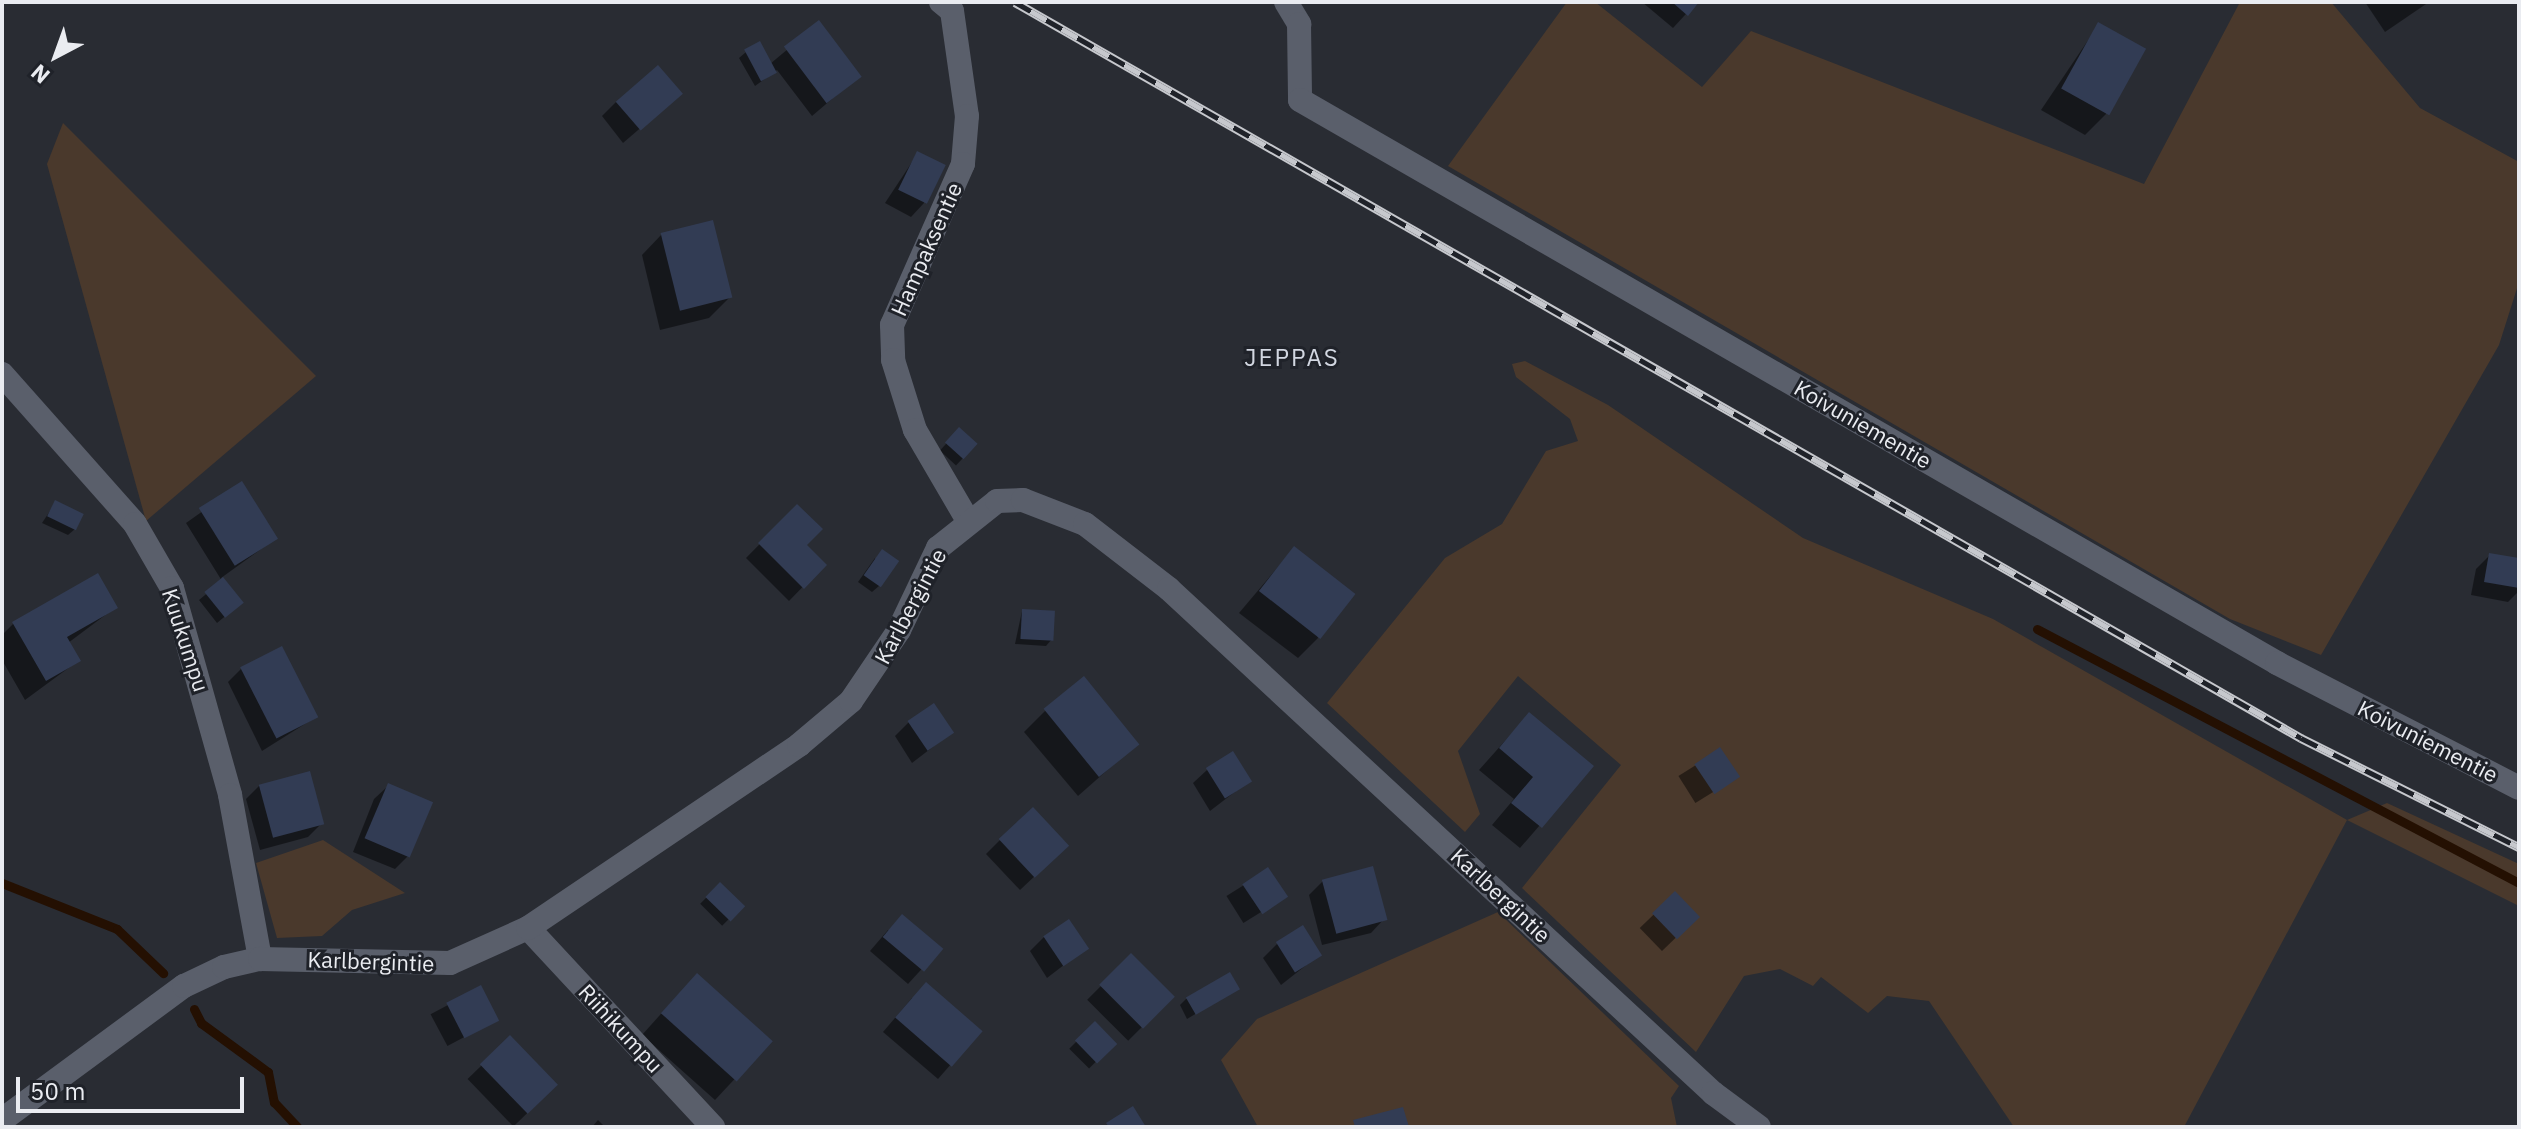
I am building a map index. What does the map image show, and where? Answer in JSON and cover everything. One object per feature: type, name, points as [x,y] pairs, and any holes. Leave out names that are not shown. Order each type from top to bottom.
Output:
[{"type":"street","name":"Koivuniementie","points":[[1286,2],[1299,24],[1300,100],[2277,663],[2519,788]]},
{"type":"street","name":"Hampaksentie","points":[[947,6],[967,116],[963,164],[892,325],[893,360],[915,430],[967,519]]},
{"type":"street","name":"Kuukumpu","points":[[2,374],[135,524],[172,588],[230,795],[260,959]]},
{"type":"street","name":"Karlbergintie","points":[[2,1120],[184,986],[260,959],[450,963],[528,928],[799,745],[851,701],[899,630],[938,548],[967,519],[997,501],[1023,500],[1059,509],[1097,533],[1169,589],[1713,1093],[1759,1127]]},
{"type":"street","name":"Riihikumpu","points":[[528,928],[713,1127]]},
{"type":"shaded area","points":[[1567,2],[1595,2],[1702,87],[1751,31],[2144,184],[2240,2],[2331,2],[2420,108],[2519,162],[2519,282],[2499,345],[2321,655],[2230,619],[1448,166]]},
{"type":"shaded area","points":[[63,123],[316,376],[146,521],[47,164]]},
{"type":"shaded area","points":[[1525,361],[1608,405],[1803,538],[1993,619],[2347,820],[2184,1127],[2014,1127],[1929,1001],[1887,996],[1868,1013],[1821,977],[1813,986],[1780,969],[1744,976],[1696,1052],[1522,888],[1621,765],[1518,676],[1458,751],[1480,814],[1465,832],[1327,703],[1445,558],[1502,524],[1546,451],[1578,441],[1570,419],[1516,377],[1512,364]]},
{"type":"shaded area","points":[[2387,803],[2519,864],[2519,906],[2347,820]]},
{"type":"shaded area","points":[[323,840],[405,893],[352,910],[322,936],[277,938],[256,863]]},
{"type":"shaded area","points":[[1498,912],[1679,1086],[1671,1098],[1677,1127],[1258,1127],[1221,1060],[1257,1019]]},
{"type":"building","points":[[1672,2],[1699,2],[1688,16]]},
{"type":"building","points":[[819,20],[862,77],[827,103],[784,46]]},
{"type":"building","points":[[2098,22],[2146,49],[2109,115],[2061,88]]},
{"type":"building","points":[[760,41],[777,73],[761,81],[744,49]]},
{"type":"building","points":[[658,65],[683,94],[641,130],[616,102]]},
{"type":"building","points":[[917,151],[946,165],[927,204],[898,190]]},
{"type":"building","points":[[713,220],[732,298],[680,311],[661,233]]},
{"type":"building","points":[[959,427],[978,444],[964,459],[945,443]]},
{"type":"building","points":[[242,481],[278,539],[235,566],[199,508]]},
{"type":"building","points":[[55,500],[84,514],[76,530],[47,516]]},
{"type":"building","points":[[797,504],[823,529],[807,545],[827,565],[804,589],[758,543]]},
{"type":"building","points":[[1294,546],[1355,594],[1320,639],[1259,591]]},
{"type":"building","points":[[882,549],[899,561],[881,587],[864,575]]},
{"type":"building","points":[[2489,553],[2519,558],[2519,588],[2484,582]]},
{"type":"building","points":[[98,573],[118,608],[67,637],[81,661],[46,681],[12,622]]},
{"type":"building","points":[[223,577],[244,603],[225,618],[204,592]]},
{"type":"building","points":[[1022,609],[1055,611],[1053,641],[1020,639]]},
{"type":"building","points":[[282,646],[318,717],[276,739],[240,667]]},
{"type":"building","points":[[1084,676],[1139,744],[1099,777],[1044,709]]},
{"type":"building","points":[[934,703],[954,733],[928,751],[907,721]]},
{"type":"building","points":[[1529,712],[1594,766],[1542,828],[1511,803],[1533,777],[1499,748]]},
{"type":"building","points":[[1720,747],[1740,777],[1714,794],[1694,764]]},
{"type":"building","points":[[1233,751],[1252,782],[1225,798],[1206,768]]},
{"type":"building","points":[[310,771],[324,824],[273,838],[259,785]]},
{"type":"building","points":[[388,783],[433,802],[410,857],[365,838]]},
{"type":"building","points":[[1033,807],[1069,846],[1035,878],[999,839]]},
{"type":"building","points":[[1373,866],[1387,920],[1336,934],[1322,880]]},
{"type":"building","points":[[1268,867],[1288,897],[1262,914],[1242,884]]},
{"type":"building","points":[[720,882],[745,906],[731,921],[705,897]]},
{"type":"building","points":[[1675,891],[1700,917],[1677,939],[1652,913]]},
{"type":"building","points":[[902,914],[943,949],[924,972],[883,937]]},
{"type":"building","points":[[1069,919],[1089,949],[1063,966],[1043,936]]},
{"type":"building","points":[[1303,925],[1322,956],[1295,972],[1276,942]]},
{"type":"building","points":[[1131,953],[1175,997],[1143,1029],[1099,985]]},
{"type":"building","points":[[1230,972],[1240,989],[1196,1015],[1186,998]]},
{"type":"building","points":[[697,973],[773,1041],[737,1081],[661,1013]]},
{"type":"building","points":[[926,982],[983,1031],[952,1067],[895,1017]]},
{"type":"building","points":[[481,985],[499,1021],[464,1038],[446,1003]]},
{"type":"building","points":[[1095,1021],[1117,1044],[1097,1063],[1075,1040]]},
{"type":"building","points":[[510,1035],[558,1085],[528,1114],[480,1064]]},
{"type":"building","points":[[1133,1106],[1146,1127],[1109,1127],[1106,1123]]},
{"type":"building","points":[[1403,1107],[1409,1127],[1355,1127],[1353,1120]]},
{"type":"waterway","points":[[2037,629],[2519,883]]},
{"type":"waterway","points":[[2,883],[117,929],[163,973]]},
{"type":"waterway","points":[[194,1009],[201,1023],[268,1072],[274,1102],[297,1127]]},
{"type":"railway","points":[[1015,2],[2301,738],[2519,847]]},
{"type":"district","name":"JEPPAS","points":[[1292,358]]}]
